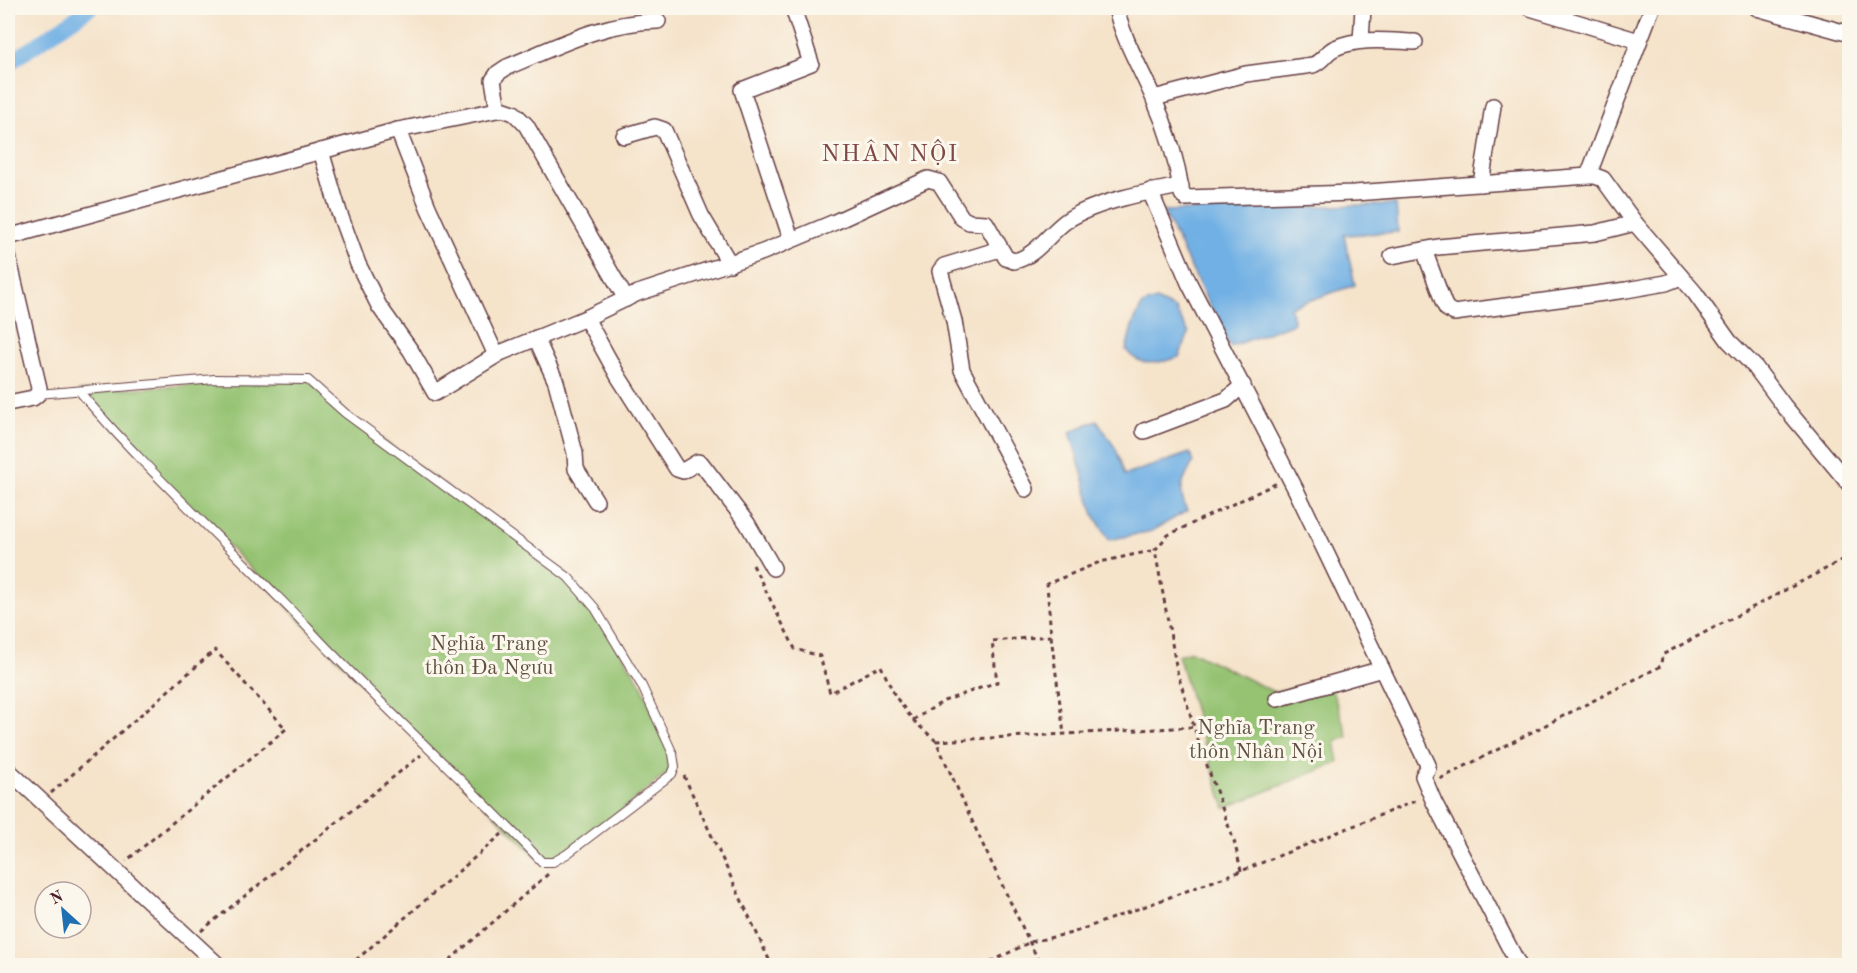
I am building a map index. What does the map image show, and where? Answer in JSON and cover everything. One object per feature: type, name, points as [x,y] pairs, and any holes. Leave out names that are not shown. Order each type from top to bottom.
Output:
[{"type":"street","points":[[791,239],[742,90],[811,63],[793,8]]},
{"type":"street","points":[[1116,8],[1123,34],[1154,98],[1170,142],[1183,196],[1192,198],[1354,193],[1598,177],[1605,182],[1635,223],[1681,276],[1729,341],[1755,367],[1784,406],[1850,485]]},
{"type":"street","points":[[1361,41],[1363,8]]},
{"type":"street","points":[[1530,8],[1639,41]]},
{"type":"street","points":[[1588,176],[1652,8]]},
{"type":"street","points":[[1757,8],[1850,34]]},
{"type":"street","points":[[498,110],[493,80],[507,67],[597,30],[634,22],[658,21]]},
{"type":"street","points":[[1154,98],[1246,74],[1313,64],[1321,61],[1335,48],[1361,41],[1415,42]]},
{"type":"street","points":[[1482,184],[1493,106]]},
{"type":"street","points":[[8,237],[398,130],[507,110],[514,113],[526,125],[626,298]]},
{"type":"street","points":[[624,136],[655,127],[664,130],[701,215],[730,264]]},
{"type":"street","points":[[398,130],[428,207],[496,355]]},
{"type":"street","points":[[321,151],[339,212],[358,264],[379,306],[411,351],[435,393],[496,355],[586,318],[626,298],[730,264],[836,222],[921,182],[932,179],[942,185],[962,218],[969,222],[986,223],[1008,260],[1018,260],[1032,252],[1051,232],[1087,210],[1150,191],[1181,186]]},
{"type":"street","points":[[1150,191],[1189,283],[1290,477],[1428,765],[1428,769],[1423,774],[1429,790],[1519,966]]},
{"type":"street","points":[[1392,256],[1424,250],[1595,233],[1635,223]]},
{"type":"street","points":[[1000,249],[944,266],[940,271],[954,321],[962,370],[1026,489]]},
{"type":"street","points":[[1424,250],[1444,304],[1454,313],[1626,290],[1666,283],[1681,276]]},
{"type":"street","points":[[8,256],[39,388],[38,394],[8,403]]},
{"type":"street","points":[[586,318],[618,376],[677,469],[683,471],[701,463],[747,523],[773,568]]},
{"type":"street","points":[[536,338],[556,382],[575,453],[576,469],[596,501]]},
{"type":"street","points":[[1144,431],[1227,400],[1243,384]]},
{"type":"street","points":[[1277,699],[1382,669]]},
{"type":"street","points":[[8,770],[219,966]]},
{"type":"lane","points":[[38,394],[215,379],[308,380],[345,413],[568,577],[595,608],[642,686],[673,754],[675,767],[672,774],[567,854],[553,862],[542,862],[205,525],[104,421],[79,391]]},
{"type":"path","points":[[1064,734],[1051,636],[1047,584],[1100,562],[1155,550],[1168,535],[1290,477]]},
{"type":"path","points":[[1155,550],[1177,671],[1235,844],[1241,871]]},
{"type":"path","points":[[983,966],[1030,942],[1072,933],[1241,871],[1429,790],[1661,666],[1662,655],[1850,556]]},
{"type":"path","points":[[752,564],[795,649],[820,656],[830,693],[881,666],[894,696],[913,720],[936,741],[1041,966]]},
{"type":"path","points":[[913,720],[944,701],[997,682],[992,641],[1051,636]]},
{"type":"path","points":[[41,802],[215,650],[286,729],[115,870]]},
{"type":"path","points":[[936,741],[1194,727]]},
{"type":"path","points":[[190,939],[429,749]]},
{"type":"path","points":[[675,767],[681,769],[772,966]]},
{"type":"path","points":[[349,966],[509,828]]},
{"type":"path","points":[[443,966],[549,872]]},
{"type":"green space","name":"Nghĩa Trang thôn Đa Ngưu","points":[[308,380],[346,413],[568,577],[595,608],[642,686],[675,767],[567,854],[542,862],[332,653],[79,391]]},
{"type":"green space","name":"Nghĩa Trang thôn Nhân Nội","points":[[1191,651],[1274,692],[1329,681],[1348,737],[1335,741],[1339,762],[1225,808],[1178,655]]},
{"type":"water","points":[[1396,204],[1398,232],[1344,235],[1355,285],[1290,307],[1294,323],[1230,347],[1163,211]]},
{"type":"water","points":[[1156,300],[1175,309],[1189,333],[1179,357],[1150,363],[1138,360],[1126,350],[1132,326],[1142,305]]},
{"type":"water","points":[[1097,420],[1116,449],[1125,475],[1190,453],[1193,462],[1182,486],[1182,497],[1187,511],[1152,531],[1109,540],[1094,515],[1070,432]]},
{"type":"waterway","points":[[8,64],[90,8]]},
{"type":"district","name":"NHÂN NỘI","points":[[890,153]]}]
